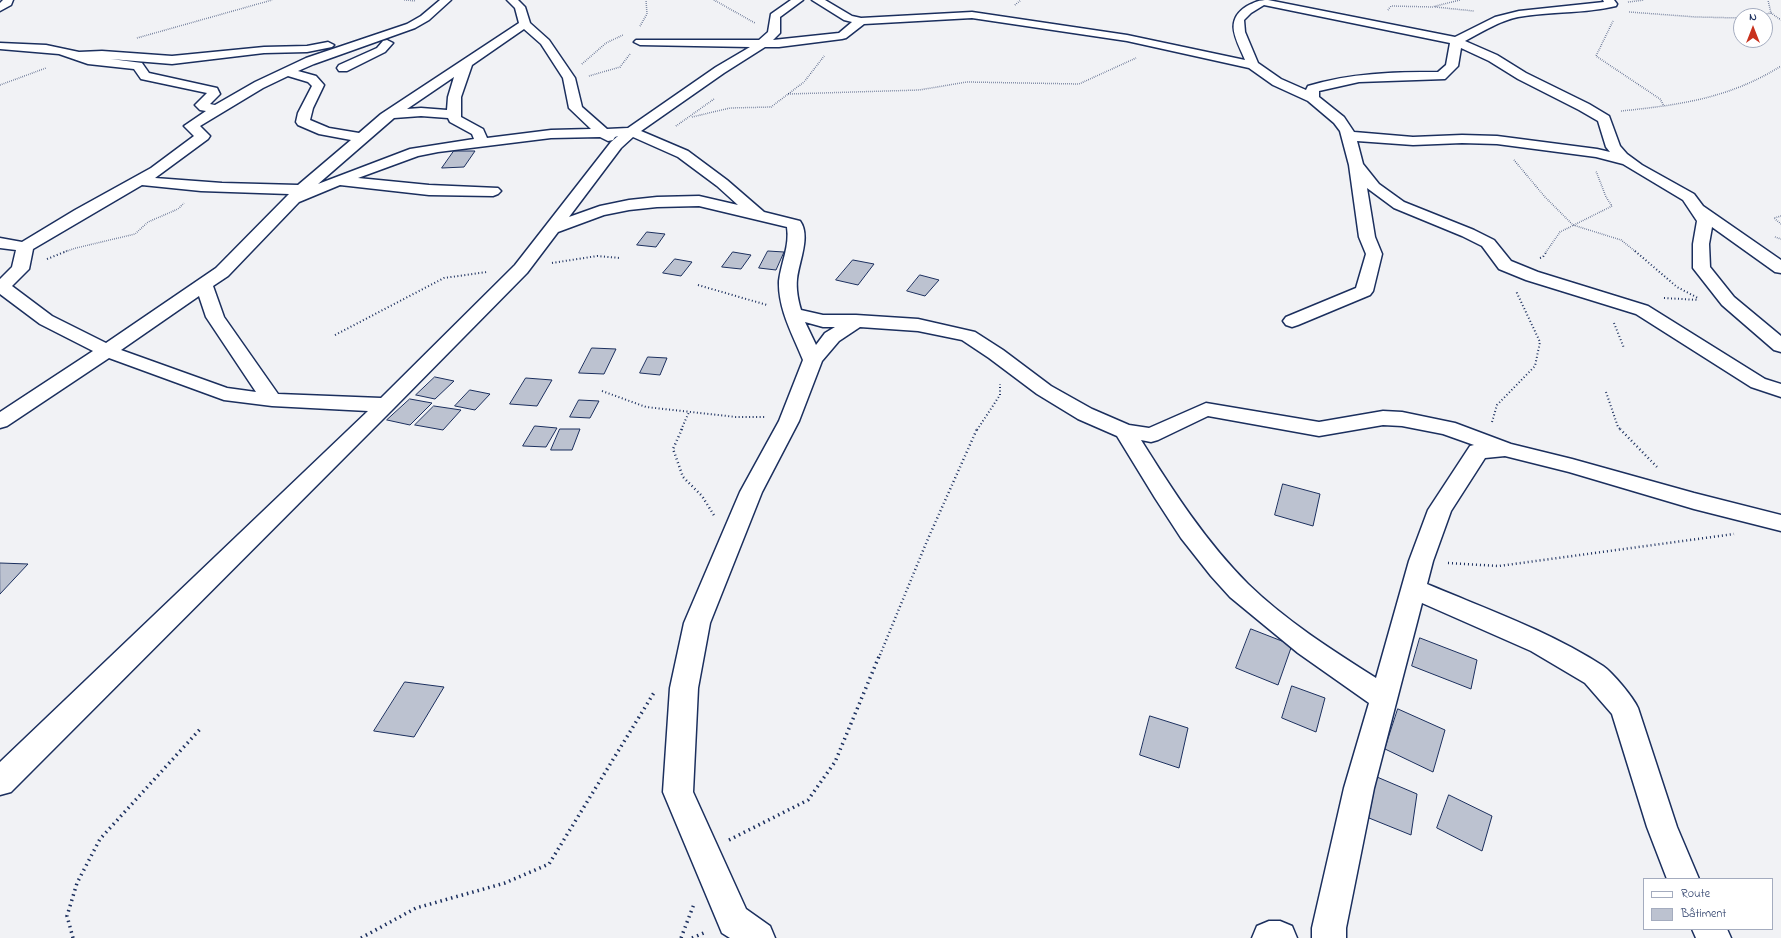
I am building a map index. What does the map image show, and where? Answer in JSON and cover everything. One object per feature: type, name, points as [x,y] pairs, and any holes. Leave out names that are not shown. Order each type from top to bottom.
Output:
[{"type":"street","points":[[0,8],[7,3],[8,0]]},
{"type":"street","points":[[0,242],[25,247],[81,213],[163,167],[203,136],[191,126],[217,109],[259,85],[310,61],[411,26],[425,18],[446,0]]},
{"type":"street","points":[[512,0],[520,7],[525,24],[545,42],[569,79],[576,108],[610,138]]},
{"type":"street","points":[[141,180],[176,186],[297,194],[337,182],[388,161],[415,152],[551,134],[610,138],[632,132],[720,70],[761,45],[774,33],[775,16],[798,0]]},
{"type":"street","points":[[817,0],[848,18],[861,21],[972,15],[1021,21],[1127,38],[1253,66],[1276,82],[1313,98],[1339,120],[1349,136],[1356,164],[1367,237],[1374,254],[1364,291],[1292,321]]},
{"type":"street","points":[[1253,66],[1240,32],[1239,20],[1259,1],[1433,35],[1456,41],[1493,58],[1522,76],[1604,119],[1613,147],[1628,161],[1689,197],[1705,221],[1701,244],[1702,268],[1728,301],[1781,346]]},
{"type":"street","points":[[1456,41],[1506,17],[1612,5]]},
{"type":"street","points":[[640,42],[761,45],[842,36],[861,21]]},
{"type":"street","points":[[0,421],[108,351],[222,272],[297,194],[391,114],[525,24]]},
{"type":"street","points":[[0,46],[34,48],[81,55],[172,60],[264,50],[307,49],[398,30]]},
{"type":"street","points":[[342,68],[381,50],[398,30]]},
{"type":"street","points":[[1313,98],[1312,89],[1329,82],[1364,78],[1441,76],[1452,66],[1456,41]]},
{"type":"street","points":[[81,55],[88,60],[138,66],[145,76],[213,91],[214,94],[202,105],[217,109]]},
{"type":"street","points":[[467,63],[456,84],[452,107],[455,119],[478,132],[482,142]]},
{"type":"street","points":[[287,72],[312,79],[318,86],[316,94],[303,115],[302,122],[335,134],[362,138]]},
{"type":"street","points":[[391,114],[421,112],[454,115]]},
{"type":"street","points":[[632,132],[683,154],[722,183],[758,215]]},
{"type":"street","points":[[1349,136],[1414,141],[1462,138],[1497,140],[1596,153],[1628,161]]},
{"type":"street","points":[[0,782],[386,405],[521,269],[551,230],[610,138]]},
{"type":"street","points":[[1356,164],[1374,186],[1399,205],[1468,233],[1488,243],[1504,265],[1532,276],[1642,310],[1758,383],[1781,391]]},
{"type":"street","points":[[337,182],[370,183],[429,190],[493,191]]},
{"type":"street","points":[[551,230],[600,211],[629,205],[657,202],[699,201],[794,224],[797,234],[788,287],[793,313],[813,360]]},
{"type":"street","points":[[1697,209],[1781,268]]},
{"type":"street","points":[[25,247],[20,269],[1,288],[46,320],[108,351],[224,394],[272,400],[386,405]]},
{"type":"street","points":[[204,285],[214,318],[272,400]]},
{"type":"street","points":[[793,313],[823,321],[856,321],[918,325],[968,336],[996,354],[1044,390],[1085,414],[1125,431],[1151,435],[1206,410],[1319,429],[1383,418],[1402,419],[1448,428],[1496,446],[1694,501],[1781,523]]},
{"type":"street","points":[[758,938],[734,921],[678,792],[684,688],[697,623],[751,492],[792,413],[813,360],[832,337],[856,321]]},
{"type":"street","points":[[1125,431],[1155,480],[1197,542],[1236,588],[1279,625],[1328,662],[1384,698]]},
{"type":"street","points":[[1329,938],[1329,928],[1359,788],[1421,561],[1440,510],[1478,451],[1496,446]]},
{"type":"street","points":[[1414,589],[1540,644],[1595,675],[1624,708],[1662,827],[1683,878]]},
{"type":"street","points":[[1269,938],[1280,938]]},
{"type":"path","points":[[634,29],[641,25],[645,20],[648,7],[646,0]]},
{"type":"path","points":[[714,0],[757,24],[765,32],[761,45]]},
{"type":"path","points":[[1387,12],[1391,6],[1432,7],[1460,0]]},
{"type":"path","points":[[1664,106],[1660,98],[1596,56],[1616,17],[1612,5],[1696,17],[1733,18]]},
{"type":"path","points":[[569,79],[606,43],[627,32]]},
{"type":"path","points":[[569,79],[620,67],[640,42],[618,38]]},
{"type":"path","points":[[690,117],[730,108],[771,107],[804,82],[825,54],[822,39]]},
{"type":"path","points":[[788,94],[919,90],[967,82],[1079,84],[1163,46]]},
{"type":"path","points":[[1594,113],[1683,104],[1723,94],[1767,75],[1781,66]]},
{"type":"path","points":[[1497,140],[1545,197],[1574,225],[1621,240],[1677,287],[1700,300]]},
{"type":"path","points":[[1496,446],[1497,405],[1535,366],[1540,342],[1504,265],[1543,257],[1560,232],[1612,206],[1606,197],[1598,176],[1595,166],[1596,153]]},
{"type":"path","points":[[20,269],[76,248],[135,234],[148,222],[178,209],[198,187]]},
{"type":"path","points":[[1781,216],[1774,218],[1781,224]]},
{"type":"path","points":[[334,335],[444,278],[521,269],[597,256],[620,258]]},
{"type":"path","points":[[698,285],[793,313]]},
{"type":"path","points":[[704,852],[808,800],[835,762],[927,541],[974,434],[1000,395],[1001,379],[996,354]]},
{"type":"path","points":[[602,391],[646,407],[689,412],[750,417],[765,417],[792,413]]},
{"type":"path","points":[[1606,392],[1618,427],[1659,470]]},
{"type":"path","points":[[689,412],[673,449],[683,477],[702,496],[730,544]]},
{"type":"path","points":[[1421,561],[1499,566],[1738,534]]},
{"type":"path","points":[[360,938],[416,908],[506,883],[549,864],[656,690]]},
{"type":"path","points":[[73,938],[67,916],[77,883],[100,839],[202,727]]},
{"type":"building","points":[[454,151],[475,151],[464,167],[442,168]]},
{"type":"building","points":[[647,232],[665,234],[656,247],[637,245]]},
{"type":"building","points":[[768,251],[784,252],[776,270],[759,268]]},
{"type":"building","points":[[733,252],[751,255],[741,269],[722,267]]},
{"type":"building","points":[[675,259],[692,262],[681,276],[663,273]]},
{"type":"building","points":[[853,260],[874,264],[858,285],[836,280]]},
{"type":"building","points":[[920,275],[939,280],[925,296],[907,291]]},
{"type":"building","points":[[592,348],[616,349],[604,374],[579,373]]},
{"type":"building","points":[[648,357],[667,358],[660,375],[640,373]]},
{"type":"building","points":[[435,377],[454,381],[435,399],[416,395]]},
{"type":"building","points":[[526,378],[552,380],[537,406],[510,404]]},
{"type":"building","points":[[470,390],[490,394],[475,410],[455,406]]},
{"type":"building","points":[[410,399],[432,403],[410,425],[387,420]]},
{"type":"building","points":[[579,400],[599,401],[590,418],[570,417]]},
{"type":"building","points":[[434,406],[461,410],[443,430],[415,425]]},
{"type":"building","points":[[535,426],[557,428],[546,447],[523,446]]},
{"type":"building","points":[[560,429],[580,429],[572,450],[551,450]]},
{"type":"building","points":[[1283,484],[1320,494],[1313,526],[1275,515]]},
{"type":"building","points":[[0,563],[28,564],[0,594]]},
{"type":"building","points":[[1251,629],[1292,645],[1278,685],[1236,668]]},
{"type":"building","points":[[1420,638],[1477,660],[1471,689],[1412,666]]},
{"type":"building","points":[[405,682],[444,687],[414,737],[374,731]]},
{"type":"building","points":[[1292,686],[1325,698],[1316,732],[1282,718]]},
{"type":"building","points":[[1398,709],[1445,730],[1433,772],[1385,749]]},
{"type":"building","points":[[1150,716],[1188,728],[1179,768],[1140,755]]},
{"type":"building","points":[[1377,777],[1417,794],[1411,835],[1369,818]]},
{"type":"building","points":[[1449,795],[1492,816],[1482,851],[1437,828]]}]
